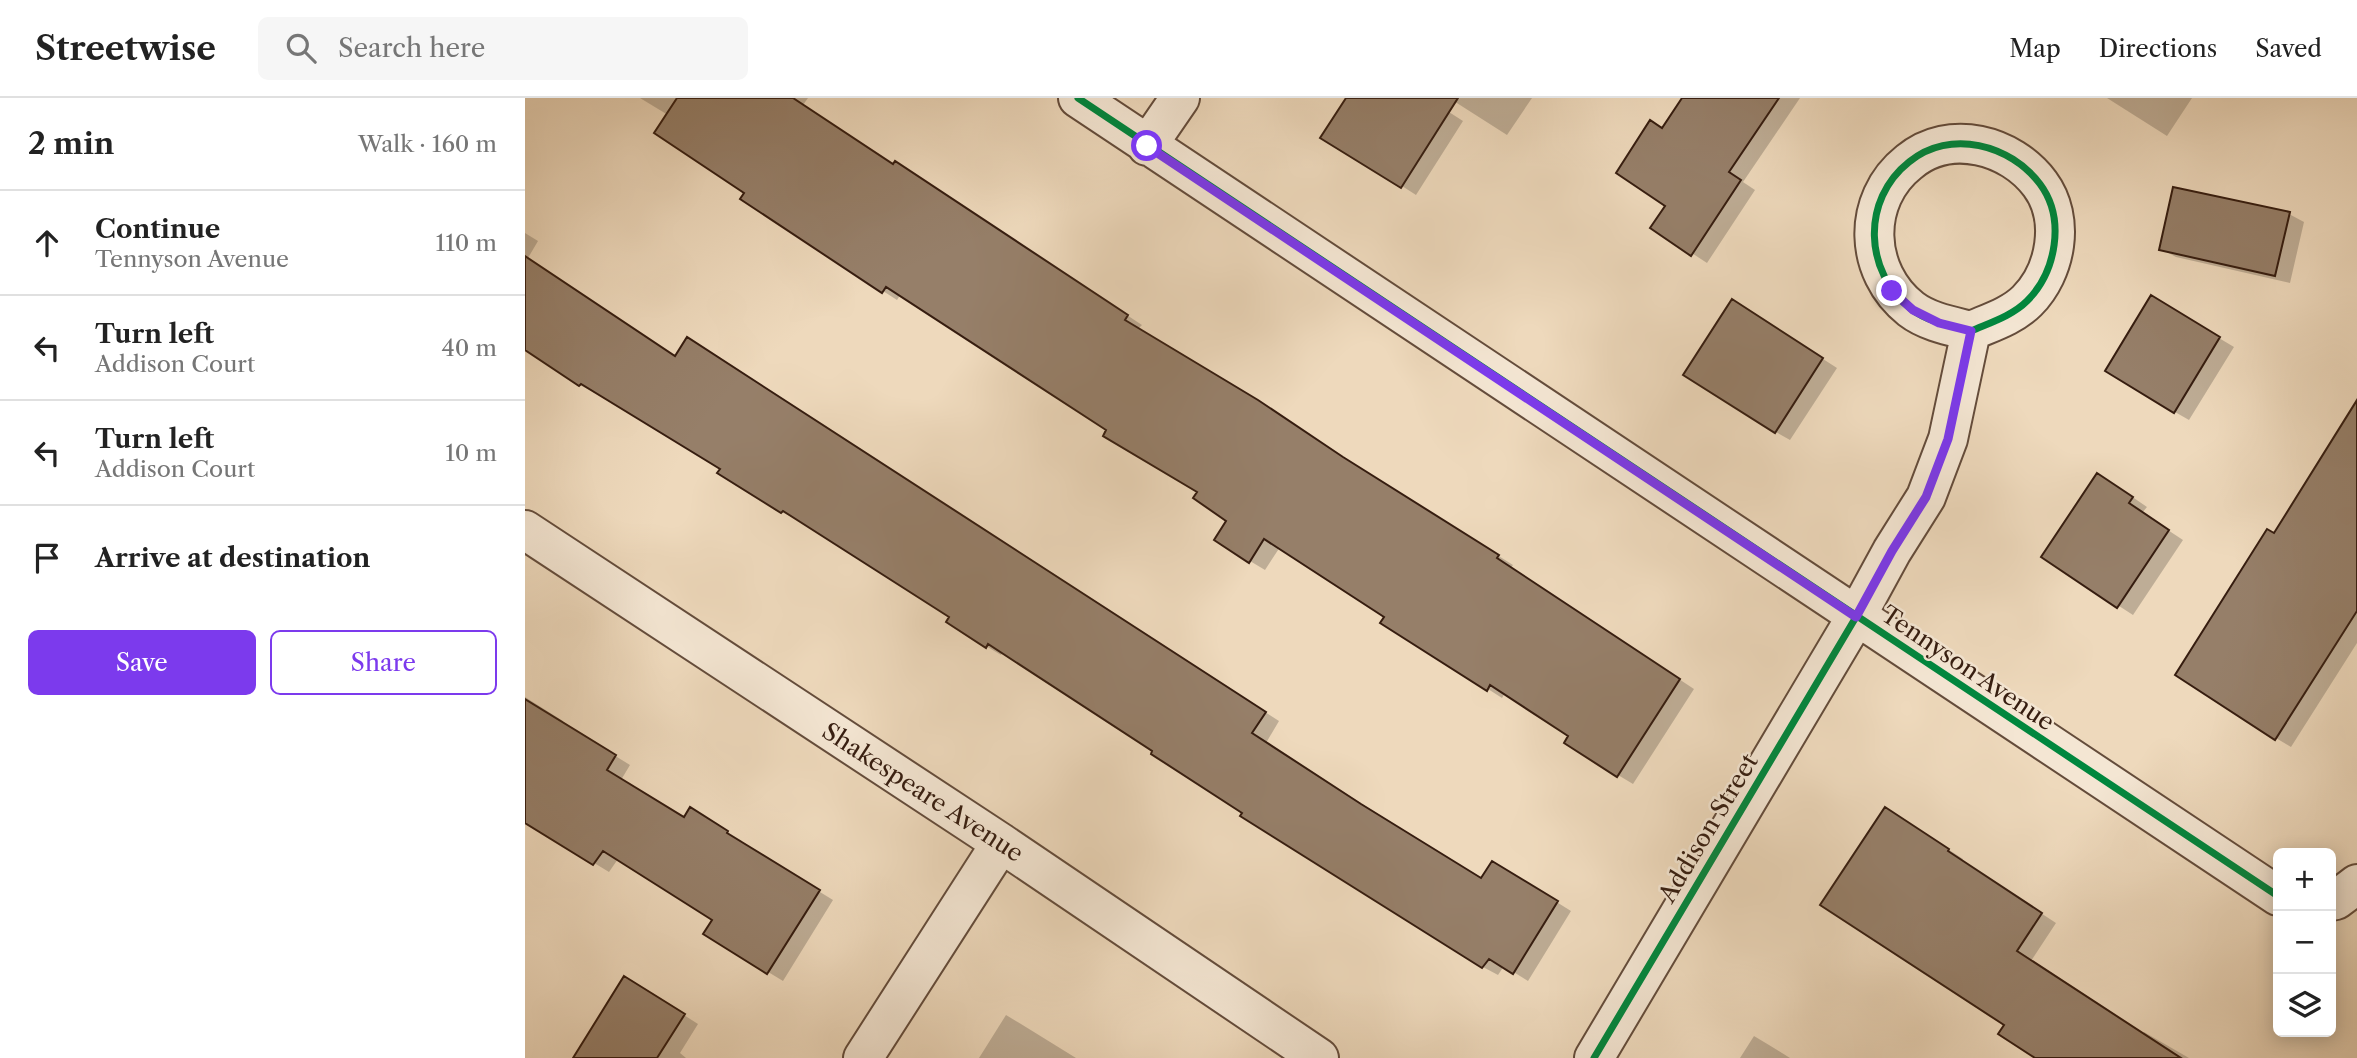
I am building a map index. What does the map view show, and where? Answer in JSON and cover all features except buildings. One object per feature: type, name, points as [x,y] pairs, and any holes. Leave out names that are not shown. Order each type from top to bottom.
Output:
[{"type":"street","name":"Tennyson Avenue","points":[[1077,98],[2273,894]]},
{"type":"street","points":[[1147,146],[1180,98]]},
{"type":"street","points":[[1964,143],[1993,148],[2021,163],[2042,187],[2054,216],[2055,247],[2045,278],[2026,303],[1971,331],[1939,323],[1913,310],[1892,291],[1878,265],[1873,236],[1877,208],[1890,181],[1910,160],[1936,148],[1964,143]]},
{"type":"street","name":"Addison Street","points":[[1594,1058],[1926,497],[1948,439],[1971,331]]},
{"type":"street","name":"Shakespeare Avenue","points":[[525,530],[1000,843],[1319,1058]]},
{"type":"street","points":[[863,1058],[1000,843]]},
{"type":"street","points":[[2336,900],[2357,884]]},
{"type":"cycle path","points":[[1078,98],[2273,893]]},
{"type":"cycle path","points":[[1594,1058],[1926,497],[1948,439],[1971,331],[2000,319],[2021,306],[2037,289],[2045,275],[2051,260],[2055,229],[2053,213],[2040,184],[2028,170],[2013,159],[1997,151],[1961,144],[1925,152],[1909,162],[1893,178],[1882,196],[1876,215],[1874,236],[1884,276],[1895,294],[1911,309],[1932,320],[1971,331]]},
{"type":"route","points":[[1147,146],[1856,617],[1892,551],[1926,497],[1948,439],[1957,385],[1971,331],[1939,323],[1913,310],[1892,291]]}]
